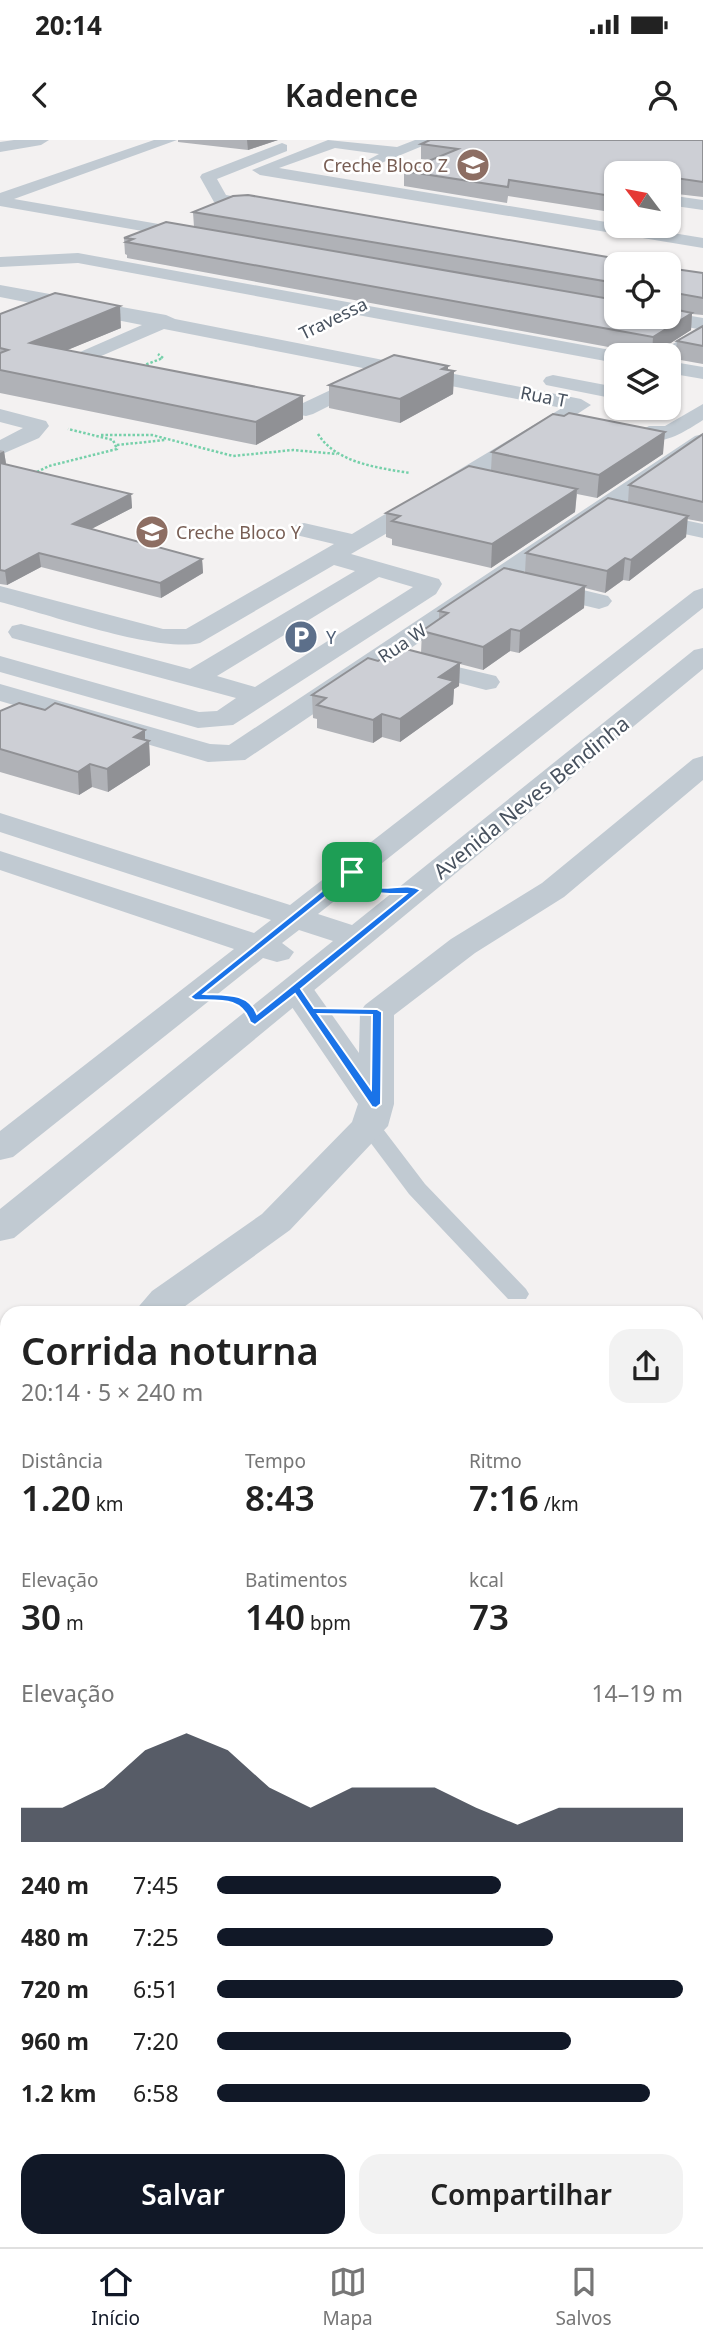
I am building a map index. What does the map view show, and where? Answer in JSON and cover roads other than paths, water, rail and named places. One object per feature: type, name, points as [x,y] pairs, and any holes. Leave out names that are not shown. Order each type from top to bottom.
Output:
[{"type":"street","points":[[0,147],[41,140]]},
{"type":"street","points":[[0,199],[169,140]]},
{"type":"street","points":[[304,140],[208,177],[220,199],[292,195],[456,218],[481,207]]},
{"type":"street","points":[[292,195],[429,140]]},
{"type":"street","points":[[292,195],[260,170],[330,144],[399,152]]},
{"type":"street","points":[[292,195],[372,148]]},
{"type":"street","points":[[210,161],[235,165]]},
{"type":"street","points":[[323,181],[539,216],[598,231],[700,243]]},
{"type":"street","points":[[0,199],[218,239]]},
{"type":"street","points":[[681,202],[703,205]]},
{"type":"street","points":[[518,228],[539,216]]},
{"type":"street","points":[[0,262],[78,258],[212,292],[351,309],[604,355]]},
{"type":"street","points":[[212,292],[244,269]]},
{"type":"street","points":[[83,277],[101,275],[216,298],[212,292]]},
{"type":"street","name":"Rua T","points":[[0,291],[581,405],[464,478],[191,637],[162,637],[0,594]]},
{"type":"street","name":"Travessa","points":[[278,344],[387,292]]},
{"type":"street","points":[[0,310],[32,297]]},
{"type":"street","points":[[100,370],[71,362],[164,322]]},
{"type":"street","points":[[502,336],[525,324]]},
{"type":"street","points":[[681,324],[699,330]]},
{"type":"street","points":[[681,343],[699,330]]},
{"type":"street","points":[[437,343],[448,342],[604,370]]},
{"type":"street","points":[[231,397],[306,410],[414,355],[604,391]]},
{"type":"street","points":[[681,378],[703,373]]},
{"type":"street","points":[[681,383],[703,388]]},
{"type":"street","points":[[623,427],[665,434],[703,410]]},
{"type":"street","points":[[0,415],[38,426],[31,433],[0,447]]},
{"type":"street","points":[[567,416],[599,422]]},
{"type":"street","name":"Rua W","points":[[0,691],[208,754],[228,755],[241,751],[499,578],[589,507],[697,450]]},
{"type":"street","points":[[464,478],[489,484]]},
{"type":"street","points":[[589,507],[703,531]]},
{"type":"street","points":[[304,530],[356,541]]},
{"type":"street","points":[[0,664],[198,719],[223,719],[427,589],[430,584],[330,556]]},
{"type":"street","points":[[195,678],[375,569]]},
{"type":"street","points":[[499,578],[599,601]]},
{"type":"street","points":[[0,1149],[703,596]]},
{"type":"street","points":[[10,638],[60,610]]},
{"type":"street","points":[[10,638],[195,678],[259,696]]},
{"type":"street","points":[[384,655],[486,682]]},
{"type":"street","name":"Avenida Neves Bendinha","points":[[0,1229],[255,1022],[310,989],[358,938],[703,656]]},
{"type":"street","points":[[10,719],[38,702]]},
{"type":"street","points":[[160,1306],[276,1222],[372,1115],[377,1012],[463,946],[553,890],[703,765]]},
{"type":"street","points":[[0,822],[358,938]]},
{"type":"street","points":[[0,860],[259,946],[310,989],[377,1012]]},
{"type":"street","points":[[352,872],[355,880],[367,887],[390,892],[416,890]]},
{"type":"street","points":[[164,914],[183,913],[198,906],[205,897],[203,888]]},
{"type":"street","points":[[310,989],[372,1115]]},
{"type":"street","points":[[195,997],[236,998],[251,1010],[255,1022]]},
{"type":"lane","points":[[372,1115],[417,1188],[517,1294]]},
{"type":"place","name":"Creche Bloco Z","points":[[473,165]]},
{"type":"place","name":"Creche Bloco Y","points":[[152,532]]},
{"type":"place","name":"Y","points":[[301,637]]}]
